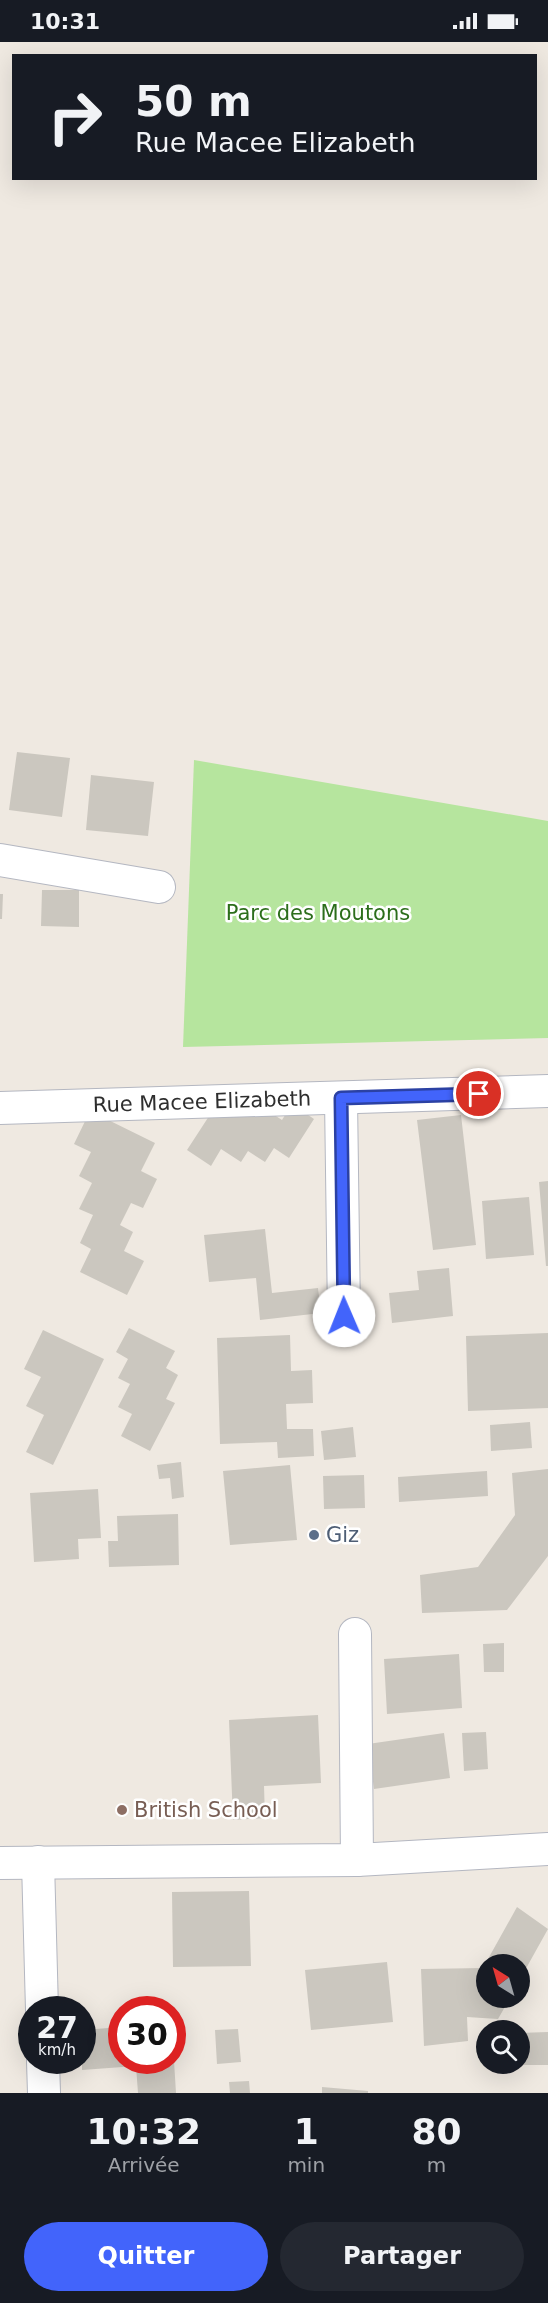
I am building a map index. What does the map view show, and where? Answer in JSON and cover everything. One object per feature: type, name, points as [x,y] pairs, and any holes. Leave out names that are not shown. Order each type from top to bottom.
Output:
[{"type":"street","points":[[0,860],[159,888]]},
{"type":"street","name":"Rue Macee Elizabeth","points":[[0,1108],[548,1091]]},
{"type":"street","points":[[341,1098],[344,1316]]},
{"type":"street","points":[[355,1634],[357,1860]]},
{"type":"street","points":[[0,1863],[357,1860],[548,1849]]},
{"type":"street","points":[[38,1862],[42,1996]]},
{"type":"street","points":[[44,2074],[44,2093]]},
{"type":"green space","name":"Parc des Moutons","points":[[194,760],[548,821],[548,1038],[183,1047]]},
{"type":"building","points":[[17,752],[70,758],[62,817],[9,810]]},
{"type":"building","points":[[91,775],[154,782],[148,836],[86,830]]},
{"type":"building","points":[[42,890],[79,890],[79,927],[41,926]]},
{"type":"building","points":[[0,894],[3,894],[2,919],[0,919]]},
{"type":"building","points":[[233,1102],[255,1117],[262,1107],[282,1120],[292,1104],[314,1119],[289,1158],[274,1148],[265,1162],[248,1151],[241,1162],[221,1149],[211,1166],[187,1150],[213,1110],[224,1117]]},
{"type":"building","points":[[90,1111],[155,1143],[141,1171],[157,1179],[143,1208],[131,1203],[120,1225],[133,1232],[124,1251],[144,1261],[127,1295],[80,1272],[91,1249],[80,1243],[93,1215],[79,1209],[92,1183],[79,1176],[91,1152],[74,1144]]},
{"type":"building","points":[[461,1115],[476,1245],[433,1250],[417,1120]]},
{"type":"building","points":[[548,1181],[548,1266],[546,1266],[539,1182]]},
{"type":"building","points":[[529,1197],[534,1255],[486,1259],[482,1201]]},
{"type":"building","points":[[265,1229],[272,1293],[318,1288],[321,1313],[260,1320],[256,1278],[209,1282],[204,1235]]},
{"type":"building","points":[[449,1268],[453,1316],[392,1323],[389,1293],[419,1290],[417,1271]]},
{"type":"building","points":[[129,1328],[175,1351],[166,1368],[178,1375],[166,1399],[175,1403],[150,1451],[121,1436],[132,1414],[118,1407],[130,1384],[118,1378],[128,1359],[116,1352]]},
{"type":"building","points":[[43,1330],[104,1359],[53,1465],[26,1452],[44,1415],[26,1406],[41,1377],[24,1369]]},
{"type":"building","points":[[548,1333],[548,1408],[468,1411],[466,1336]]},
{"type":"building","points":[[290,1335],[291,1371],[312,1370],[313,1403],[286,1404],[287,1429],[313,1429],[314,1456],[278,1458],[277,1442],[220,1444],[217,1338]]},
{"type":"building","points":[[530,1422],[532,1448],[491,1451],[490,1425]]},
{"type":"building","points":[[353,1427],[356,1457],[324,1460],[321,1431]]},
{"type":"building","points":[[181,1462],[184,1497],[172,1499],[170,1478],[159,1479],[157,1465]]},
{"type":"building","points":[[290,1465],[297,1540],[230,1545],[223,1471]]},
{"type":"building","points":[[548,1469],[548,1556],[507,1610],[422,1613],[420,1575],[478,1567],[515,1515],[512,1473]]},
{"type":"building","points":[[487,1471],[488,1496],[399,1502],[398,1477]]},
{"type":"building","points":[[364,1475],[365,1508],[324,1509],[323,1476]]},
{"type":"building","points":[[98,1489],[101,1538],[78,1539],[79,1559],[34,1562],[30,1493]]},
{"type":"building","points":[[178,1514],[179,1565],[109,1567],[108,1541],[118,1541],[117,1516]]},
{"type":"building","points":[[504,1643],[504,1672],[484,1672],[483,1644]]},
{"type":"building","points":[[459,1654],[462,1708],[387,1714],[384,1659]]},
{"type":"building","points":[[318,1715],[321,1783],[264,1786],[265,1818],[233,1820],[229,1720]]},
{"type":"building","points":[[486,1732],[488,1769],[464,1771],[462,1733]]},
{"type":"building","points":[[444,1733],[450,1778],[374,1789],[368,1744]]},
{"type":"building","points":[[249,1891],[251,1966],[173,1967],[172,1892]]},
{"type":"building","points":[[517,1907],[548,1929],[530,1961],[530,1954],[491,1954]]},
{"type":"building","points":[[387,1962],[393,2022],[311,2030],[305,1970]]},
{"type":"building","points":[[476,1968],[476,2008],[504,2008],[498,2019],[467,2017],[468,2041],[424,2046],[421,1969]]},
{"type":"building","points":[[108,2028],[108,2068],[96,2069],[96,2029]]},
{"type":"building","points":[[238,2029],[241,2062],[217,2064],[215,2030]]},
{"type":"building","points":[[548,2032],[548,2065],[530,2065],[530,2033]]},
{"type":"building","points":[[137,2074],[175,2074],[176,2093],[138,2093]]},
{"type":"building","points":[[249,2081],[250,2093],[230,2093],[229,2082]]},
{"type":"building","points":[[322,2087],[368,2091],[368,2093],[322,2093]]},
{"type":"place","name":"Giz","points":[[314,1535]]},
{"type":"place","name":"British School","points":[[122,1810]]},
{"type":"route","points":[[344,1316],[341,1098],[479,1094]]}]
